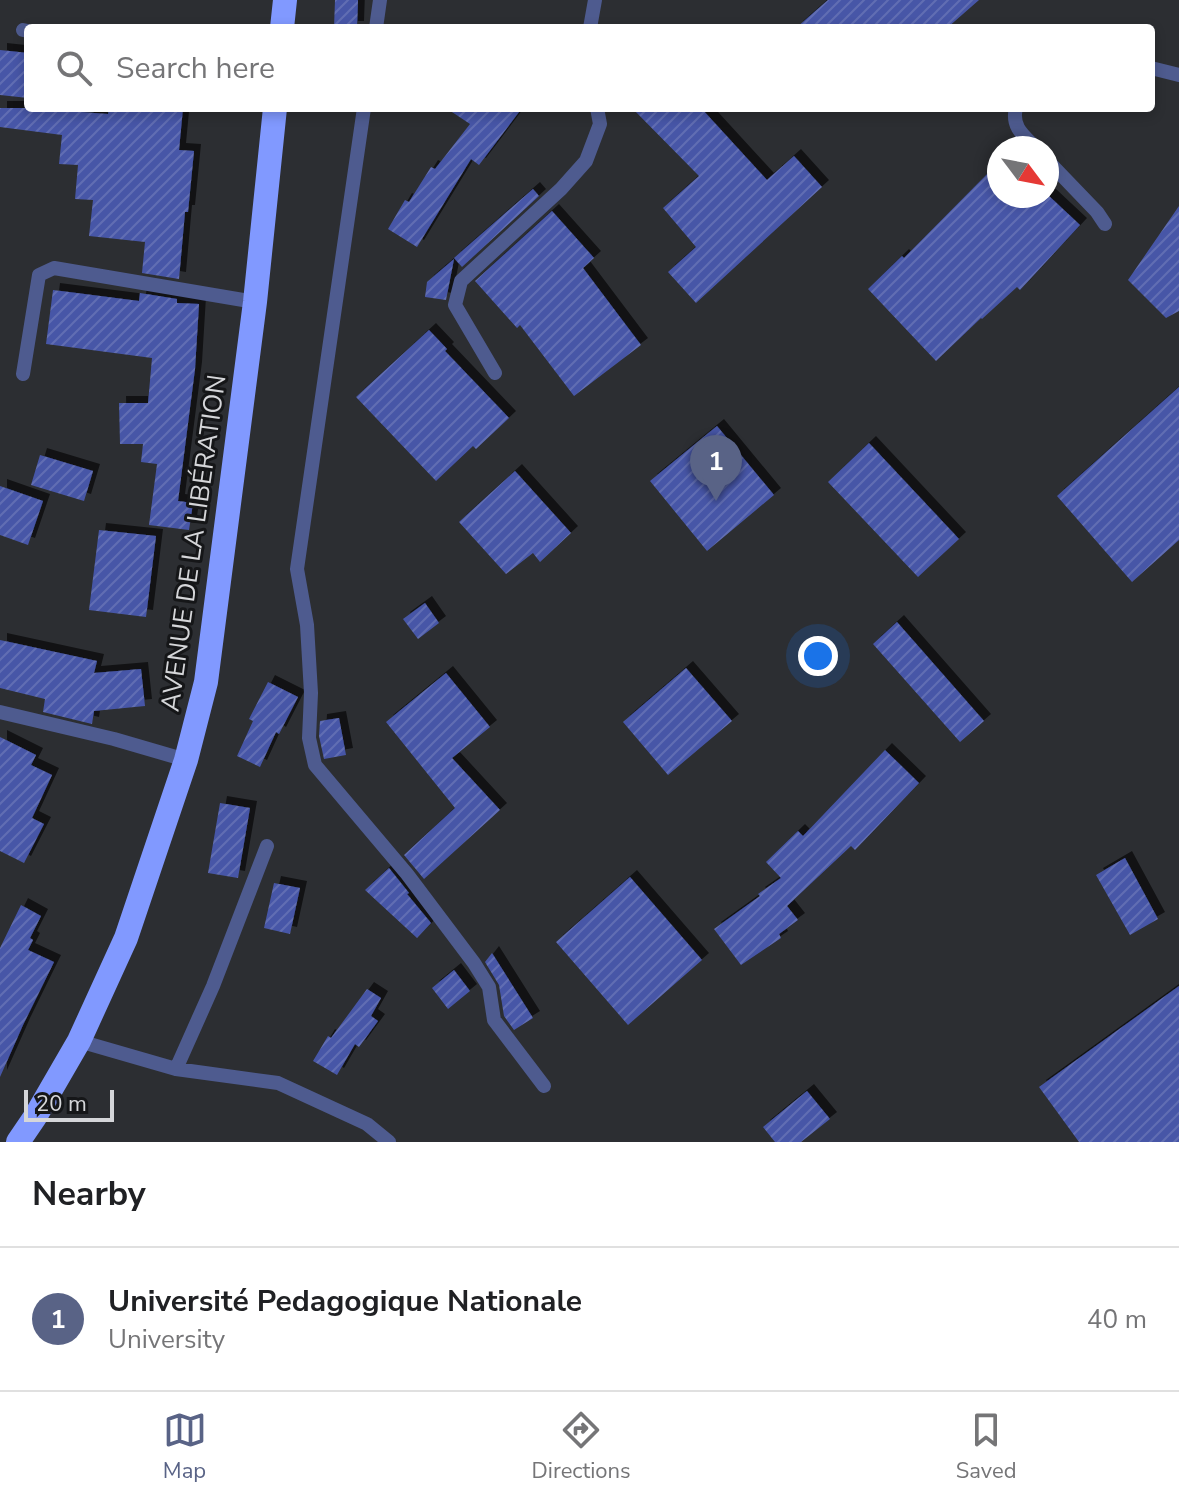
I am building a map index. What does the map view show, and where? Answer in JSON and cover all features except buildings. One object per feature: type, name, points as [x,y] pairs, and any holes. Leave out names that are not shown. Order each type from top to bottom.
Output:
[{"type":"highway","points":[[282,24],[285,0]]},
{"type":"highway","name":"AVENUE DE LA LIBÉRATION","points":[[18,1142],[79,1041],[126,938],[186,760],[206,682],[255,302],[275,112]]},
{"type":"lane","points":[[377,24],[380,0]]},
{"type":"lane","points":[[591,24],[595,0]]},
{"type":"lane","points":[[1155,69],[1179,75]]},
{"type":"lane","points":[[363,112],[297,569],[307,625],[311,693],[309,738],[315,765],[407,874],[482,975],[489,987],[494,1020],[544,1086]]},
{"type":"lane","points":[[495,373],[455,305],[461,281],[561,189],[586,161],[600,124],[598,112]]},
{"type":"lane","points":[[1015,112],[1017,129],[1024,136]]},
{"type":"lane","points":[[1059,172],[1105,224]]},
{"type":"lane","points":[[23,374],[39,275],[54,268],[255,302]]},
{"type":"lane","points":[[0,712],[186,760]]},
{"type":"lane","points":[[176,1069],[213,986],[267,846]]},
{"type":"lane","points":[[79,1041],[176,1069],[278,1083],[367,1124],[389,1142]]},
{"type":"place","name":"Université Pedagogique Nationale","points":[[716,501]]}]
